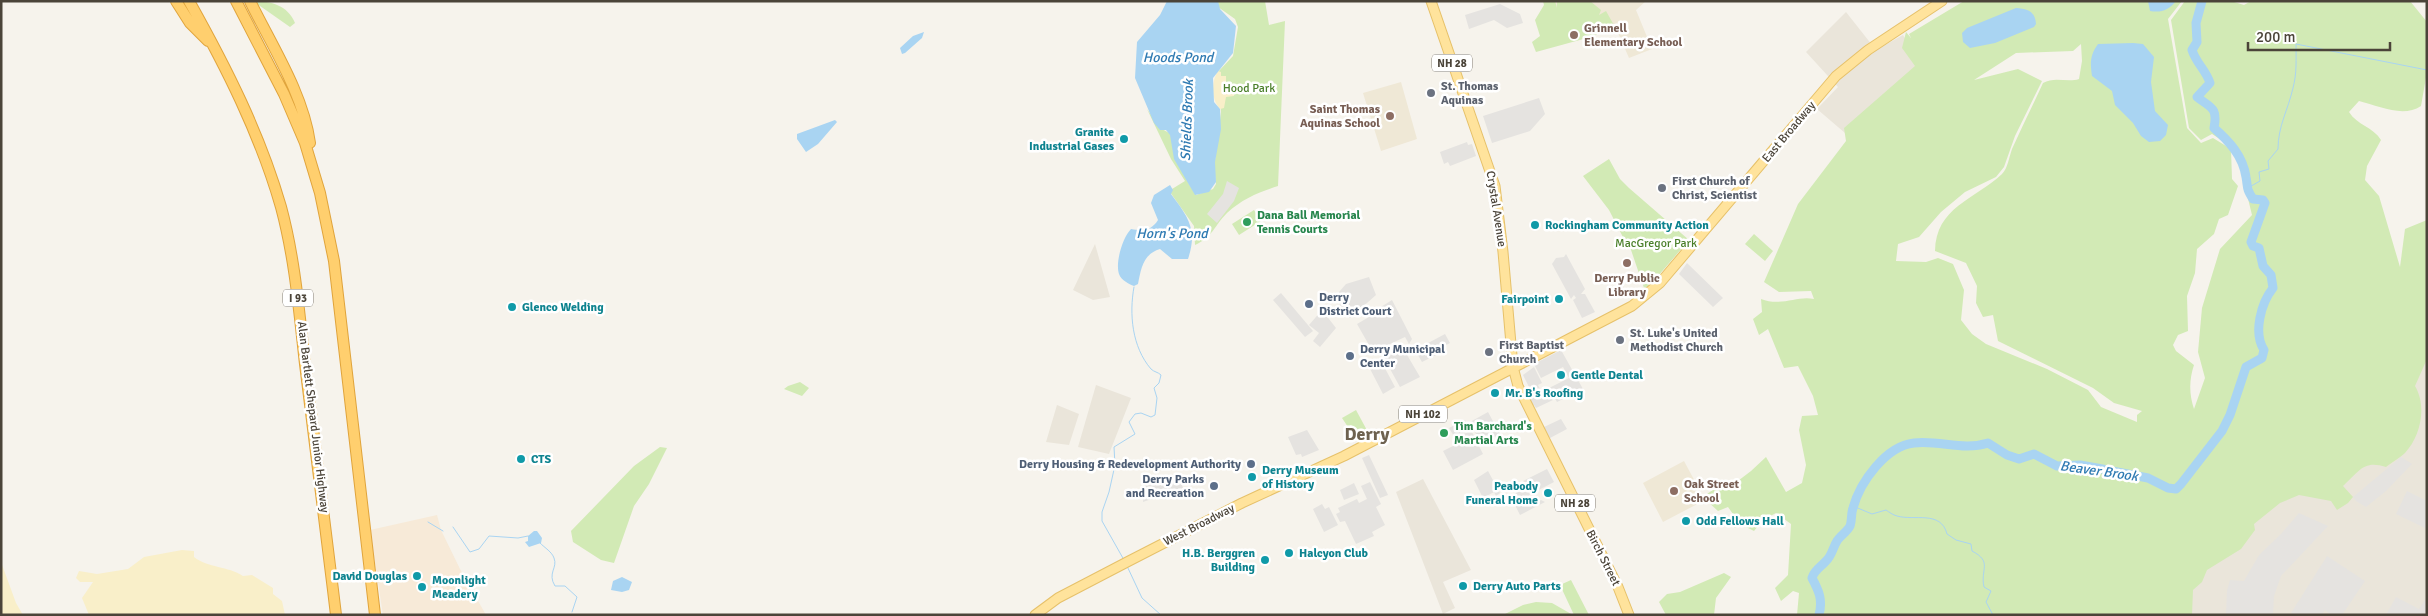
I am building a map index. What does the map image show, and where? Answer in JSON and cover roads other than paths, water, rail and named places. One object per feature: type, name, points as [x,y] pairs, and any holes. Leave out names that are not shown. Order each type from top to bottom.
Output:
[{"type":"highway","points":[[176,1],[190,23],[218,52]]},
{"type":"highway","name":"Alan Bartlett Shepard Junior Highway","points":[[189,1],[218,52],[266,160],[289,242],[299,302],[335,615]]},
{"type":"highway","points":[[236,1],[284,94],[320,193],[334,261],[375,615]]},
{"type":"highway","points":[[250,1],[290,83],[304,118],[312,167]]},
{"type":"main road","name":"Crystal Avenue","points":[[1431,1],[1495,186],[1513,367]]},
{"type":"main road","name":"East Broadway","points":[[1368,443],[1627,309],[1646,296],[1741,189],[1836,76],[1868,50],[1942,1]]},
{"type":"main road","name":"Birch Street","points":[[1513,367],[1526,406],[1618,587],[1629,615]]},
{"type":"main road","name":"West Broadway","points":[[1035,615],[1058,598],[1242,503],[1368,443]]},
{"type":"water","name":"Hoods Pond","points":[[1167,1],[1218,1],[1220,9],[1236,26],[1233,53],[1213,78],[1214,102],[1220,109],[1221,129],[1215,162],[1216,182],[1209,192],[1195,195],[1174,159],[1170,135],[1166,130],[1160,130],[1154,123],[1135,78],[1137,42],[1160,15]]},
{"type":"water","points":[[2148,1],[2176,1],[2168,9],[2158,12],[2150,11]]},
{"type":"water","points":[[2016,8],[2032,13],[2036,24],[2034,27],[1995,43],[1970,48],[1963,42],[1962,33],[1967,28]]},
{"type":"water","points":[[924,32],[922,38],[902,54],[900,48],[913,36]]},
{"type":"water","points":[[2098,44],[2143,44],[2154,57],[2151,82],[2155,111],[2168,125],[2166,135],[2160,141],[2149,142],[2141,136],[2133,123],[2115,105],[2112,91],[2092,76],[2091,59]]},
{"type":"water","points":[[835,120],[837,122],[818,144],[806,152],[797,139],[797,134]]},
{"type":"water","name":"Horn's Pond","points":[[1170,185],[1173,190],[1171,194],[1190,224],[1192,239],[1188,259],[1172,259],[1160,249],[1154,251],[1146,258],[1138,284],[1134,286],[1123,280],[1119,274],[1118,263],[1123,244],[1131,229],[1146,229],[1155,224],[1158,220],[1151,203],[1154,195]]},
{"type":"water","points":[[537,531],[542,538],[541,543],[529,547],[525,542],[528,541],[528,536]]},
{"type":"water","points":[[622,577],[632,582],[629,590],[622,592],[611,590],[613,581]]},
{"type":"waterway","name":"Beaver Brook","points":[[1819,615],[1820,600],[1812,578],[1813,575],[1828,559],[1837,541],[1850,526],[1856,498],[1868,477],[1884,458],[1904,446],[1924,442],[1960,446],[1988,443],[2007,455],[2019,459],[2034,454],[2057,466],[2080,465],[2097,468],[2148,478],[2168,488],[2176,489],[2222,431],[2230,415],[2246,367],[2262,358],[2264,350],[2259,335],[2260,318],[2265,302],[2273,288],[2271,275],[2263,266],[2259,248],[2253,246],[2251,242],[2265,203],[2263,200],[2253,199],[2248,190],[2244,169],[2239,156],[2225,138],[2214,128],[2215,116],[2210,106],[2197,97],[2210,83],[2192,50],[2197,42],[2196,23],[2202,1]]},
{"type":"waterway","points":[[2246,189],[2260,181],[2259,172],[2269,169],[2268,161],[2278,149],[2281,125],[2294,82],[2296,44],[2427,70]]},
{"type":"waterway","name":"Shields Brook","points":[[1124,560],[1102,521],[1102,512],[1115,465],[1114,447],[1135,434],[1129,422],[1135,414],[1141,413],[1151,417],[1155,415],[1157,398],[1154,388],[1159,383],[1161,375],[1151,369],[1136,341],[1132,319],[1134,287]]},
{"type":"waterway","points":[[1853,506],[1872,514],[1886,510],[1897,516],[1933,519],[1939,522],[1947,534],[1956,540],[1971,544],[1972,551],[1984,562],[1984,587],[1991,591],[1986,602],[1993,615]]},
{"type":"waterway","points":[[428,522],[443,531]]},
{"type":"waterway","points":[[453,527],[470,552],[479,549],[489,536],[518,538],[528,536]]},
{"type":"waterway","points":[[540,543],[554,558],[555,565],[552,578],[555,586],[565,586],[577,597],[572,612]]},
{"type":"waterway","name":"Shields Brook","points":[[1127,566],[1142,598],[1161,615]]},
{"type":"place","name":"Grinnell Elementary School","points":[[1574,35]]},
{"type":"place","name":"St. Thomas Aquinas","points":[[1431,93]]},
{"type":"place","name":"Saint Thomas Aquinas School","points":[[1390,116]]},
{"type":"place","name":"Granite Industrial Gases","points":[[1124,139]]},
{"type":"place","name":"First Church of Christ, Scientist","points":[[1662,188]]},
{"type":"place","name":"Dana Ball Memorial Tennis Courts","points":[[1247,222]]},
{"type":"place","name":"Rockingham Community Action","points":[[1535,225]]},
{"type":"place","name":"Derry Public Library","points":[[1627,263]]},
{"type":"place","name":"Fairpoint","points":[[1559,299]]},
{"type":"place","name":"Derry District Court","points":[[1309,304]]},
{"type":"place","name":"Glenco Welding","points":[[512,307]]},
{"type":"place","name":"St. Luke's United Methodist Church","points":[[1620,340]]},
{"type":"place","name":"First Baptist Church","points":[[1489,352]]},
{"type":"place","name":"Derry Municipal Center","points":[[1350,356]]},
{"type":"place","name":"Gentle Dental","points":[[1561,375]]},
{"type":"place","name":"Mr. B's Roofing","points":[[1495,393]]},
{"type":"place","name":"Tim Barchard's Martial Arts","points":[[1444,433]]},
{"type":"place","name":"CTS","points":[[521,459]]},
{"type":"place","name":"Derry Housing & Redevelopment Authority","points":[[1251,464]]},
{"type":"place","name":"Derry Museum of History","points":[[1252,477]]},
{"type":"place","name":"Derry Parks and Recreation","points":[[1214,486]]},
{"type":"place","name":"Oak Street School","points":[[1674,491]]},
{"type":"place","name":"Peabody Funeral Home","points":[[1548,493]]},
{"type":"place","name":"Odd Fellows Hall","points":[[1686,521]]},
{"type":"place","name":"Halcyon Club","points":[[1289,553]]},
{"type":"place","name":"H.B. Berggren Building","points":[[1265,560]]},
{"type":"place","name":"David Douglas","points":[[417,576]]},
{"type":"place","name":"Derry Auto Parts","points":[[1463,586]]},
{"type":"place","name":"Moonlight Meadery","points":[[422,587]]},
{"type":"district","name":"Derry","points":[[1367,434]]},
{"type":"park label","name":"Hood Park","points":[[1249,88]]},
{"type":"park label","name":"MacGregor Park","points":[[1656,243]]}]
